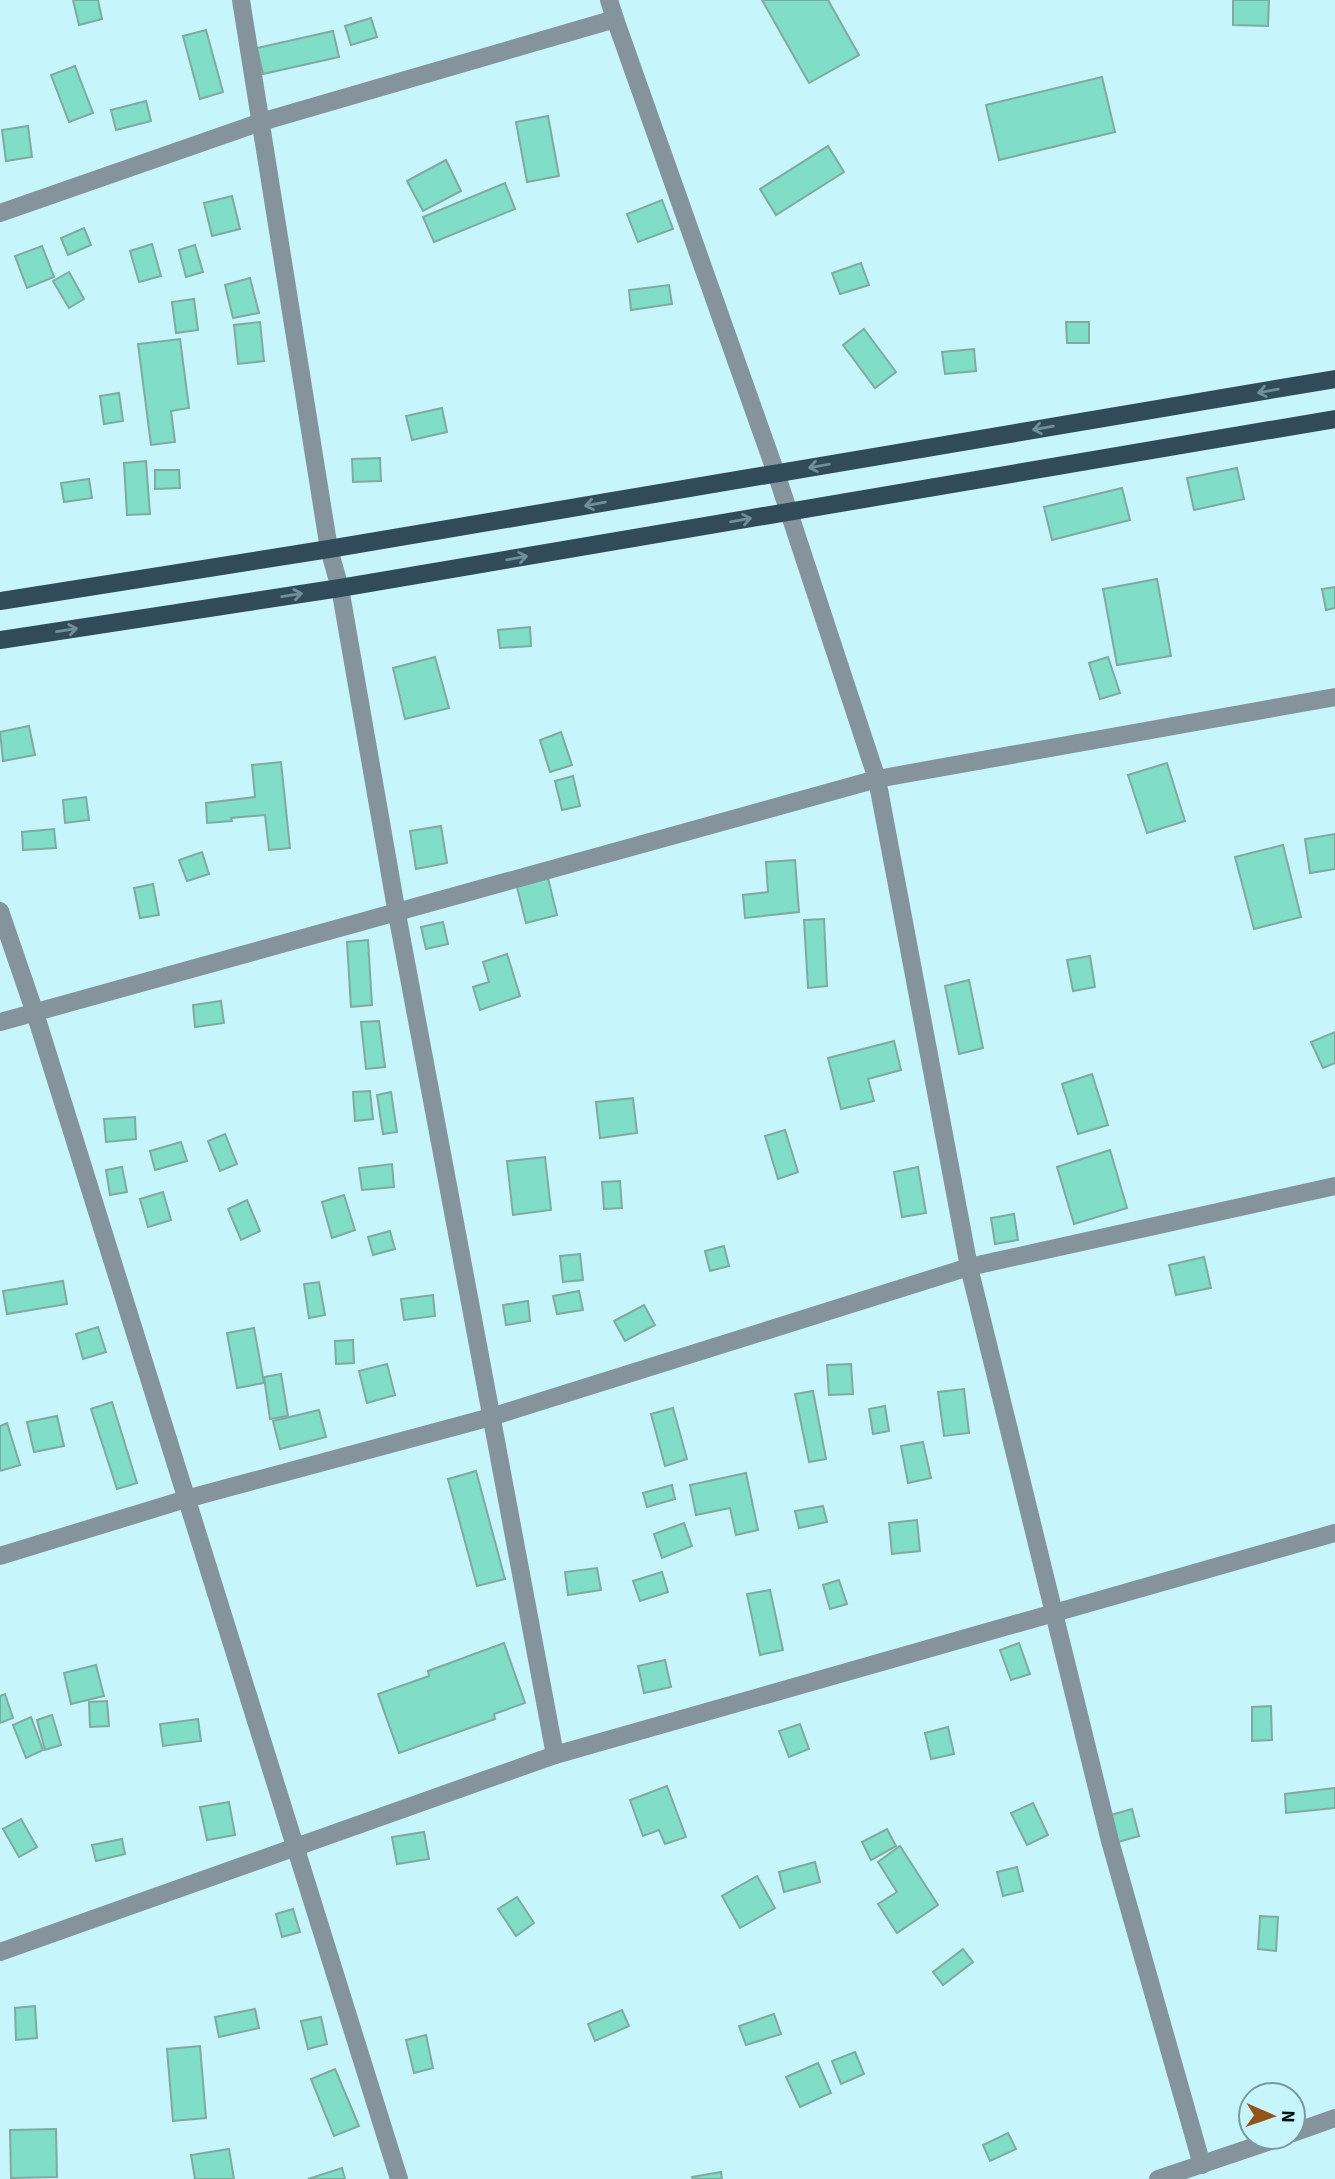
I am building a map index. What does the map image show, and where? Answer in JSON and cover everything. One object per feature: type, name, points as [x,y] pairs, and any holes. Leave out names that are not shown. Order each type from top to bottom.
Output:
[{"type":"main road","points":[[0,601],[329,549],[1335,379]]},
{"type":"main road","points":[[0,640],[340,587],[1335,419]]},
{"type":"street","points":[[241,0],[329,549],[340,587],[397,914],[555,1755]]},
{"type":"street","points":[[609,0],[776,474],[877,779],[969,1267],[1110,1841],[1202,2165]]},
{"type":"street","points":[[0,213],[261,122],[615,19]]},
{"type":"street","points":[[0,1022],[877,779],[1335,697]]},
{"type":"street","points":[[0,911],[35,1013],[399,2179]]},
{"type":"street","points":[[0,1556],[187,1499],[491,1417],[969,1267],[1335,1186]]},
{"type":"street","points":[[0,1952],[555,1755],[1335,1533]]},
{"type":"street","points":[[1307,2128],[1335,2118]]},
{"type":"street","points":[[1158,2179],[1242,2151]]},
{"type":"building","points":[[73,0],[98,0],[102,19],[79,25]]},
{"type":"building","points":[[762,0],[828,0],[859,55],[809,83]]},
{"type":"building","points":[[1233,0],[1269,0],[1268,26],[1233,25]]},
{"type":"building","points":[[371,18],[377,37],[351,45],[345,26]]},
{"type":"building","points":[[206,30],[223,92],[200,99],[183,36]]},
{"type":"building","points":[[333,31],[339,57],[263,74],[257,48]]},
{"type":"building","points":[[75,66],[93,113],[69,122],[51,75]]},
{"type":"building","points":[[1102,77],[1115,132],[999,160],[986,105]]},
{"type":"building","points":[[146,101],[151,121],[116,130],[111,110]]},
{"type":"building","points":[[548,116],[559,176],[527,182],[516,122]]},
{"type":"building","points":[[28,126],[32,157],[6,161],[2,130]]},
{"type":"building","points":[[828,146],[844,172],[776,215],[760,189]]},
{"type":"building","points":[[446,160],[461,191],[423,211],[407,181]]},
{"type":"building","points":[[505,183],[515,209],[434,242],[423,217]]},
{"type":"building","points":[[232,196],[240,229],[212,236],[204,203]]},
{"type":"building","points":[[662,200],[673,229],[638,242],[627,214]]},
{"type":"building","points":[[84,228],[91,245],[68,255],[61,238]]},
{"type":"building","points":[[152,244],[161,276],[139,282],[130,251]]},
{"type":"building","points":[[195,245],[203,272],[186,277],[179,250]]},
{"type":"building","points":[[42,246],[54,277],[27,288],[15,256]]},
{"type":"building","points":[[861,263],[869,285],[840,294],[832,273]]},
{"type":"building","points":[[69,272],[84,299],[69,308],[53,281]]},
{"type":"building","points":[[250,278],[259,313],[233,318],[225,285]]},
{"type":"building","points":[[669,285],[672,304],[631,310],[629,290]]},
{"type":"building","points":[[194,299],[198,330],[176,333],[172,302]]},
{"type":"building","points":[[260,322],[264,361],[238,364],[234,325]]},
{"type":"building","points":[[1066,322],[1089,322],[1089,343],[1067,343]]},
{"type":"building","points":[[864,329],[896,372],[875,388],[843,345]]},
{"type":"building","points":[[180,339],[189,408],[171,411],[175,442],[151,445],[138,344]]},
{"type":"building","points":[[974,349],[976,371],[945,374],[942,352]]},
{"type":"building","points":[[119,393],[123,421],[104,424],[100,396]]},
{"type":"building","points":[[442,408],[447,432],[412,440],[406,416]]},
{"type":"building","points":[[380,458],[381,481],[353,482],[352,459]]},
{"type":"building","points":[[146,461],[150,514],[127,515],[124,463]]},
{"type":"building","points":[[1237,468],[1244,499],[1194,510],[1187,478]]},
{"type":"building","points":[[155,470],[179,470],[180,488],[155,489]]},
{"type":"building","points":[[89,479],[92,498],[64,502],[61,483]]},
{"type":"building","points":[[1122,488],[1130,520],[1052,540],[1044,507]]},
{"type":"building","points":[[1157,579],[1171,656],[1117,665],[1103,589]]},
{"type":"building","points":[[1335,587],[1335,608],[1326,610],[1322,589]]},
{"type":"building","points":[[530,627],[531,646],[500,648],[498,630]]},
{"type":"building","points":[[435,657],[449,708],[405,719],[393,668]]},
{"type":"building","points":[[1108,657],[1120,693],[1100,699],[1089,663]]},
{"type":"building","points":[[29,726],[35,755],[3,761],[0,732]]},
{"type":"building","points":[[561,732],[572,765],[550,772],[540,740]]},
{"type":"building","points":[[281,762],[290,848],[269,850],[265,815],[207,823],[206,803],[255,797],[252,765]]},
{"type":"building","points":[[1167,763],[1185,821],[1147,833],[1128,775]]},
{"type":"building","points":[[573,776],[580,806],[562,810],[555,781]]},
{"type":"building","points":[[86,797],[89,820],[65,823],[63,800]]},
{"type":"building","points":[[441,826],[447,863],[416,869],[410,831]]},
{"type":"building","points":[[54,829],[56,848],[23,850],[22,832]]},
{"type":"building","points":[[1335,834],[1335,869],[1310,873],[1305,839]]},
{"type":"building","points":[[1283,845],[1301,917],[1254,929],[1235,857]]},
{"type":"building","points":[[202,852],[209,874],[187,881],[179,860]]},
{"type":"building","points":[[795,860],[799,912],[745,918],[743,895],[768,892],[766,862]]},
{"type":"building","points":[[548,878],[557,915],[526,923],[517,887]]},
{"type":"building","points":[[153,884],[159,915],[140,918],[134,888]]},
{"type":"building","points":[[824,919],[827,986],[808,988],[804,920]]},
{"type":"building","points":[[443,922],[448,944],[426,949],[421,927]]},
{"type":"building","points":[[368,940],[372,1005],[351,1007],[347,942]]},
{"type":"building","points":[[507,954],[520,996],[480,1010],[473,987],[489,982],[483,962]]},
{"type":"building","points":[[1090,956],[1095,987],[1073,991],[1067,960]]},
{"type":"building","points":[[969,980],[983,1048],[959,1054],[945,986]]},
{"type":"building","points":[[221,1001],[224,1023],[195,1027],[193,1005]]},
{"type":"building","points":[[379,1021],[385,1067],[366,1069],[361,1022]]},
{"type":"building","points":[[1335,1032],[1335,1063],[1323,1068],[1311,1042]]},
{"type":"building","points":[[894,1041],[901,1070],[868,1079],[874,1101],[841,1109],[828,1058]]},
{"type":"building","points":[[1092,1074],[1108,1125],[1078,1134],[1062,1084]]},
{"type":"building","points":[[370,1091],[373,1119],[355,1121],[353,1092]]},
{"type":"building","points":[[391,1092],[397,1132],[383,1134],[377,1095]]},
{"type":"building","points":[[633,1098],[637,1133],[600,1138],[596,1102]]},
{"type":"building","points":[[135,1117],[136,1139],[106,1142],[104,1119]]},
{"type":"building","points":[[785,1130],[798,1172],[778,1179],[765,1136]]},
{"type":"building","points":[[225,1134],[237,1164],[220,1171],[208,1141]]},
{"type":"building","points":[[181,1142],[187,1161],[155,1170],[150,1151]]},
{"type":"building","points":[[1110,1150],[1127,1208],[1074,1224],[1057,1167]]},
{"type":"building","points":[[545,1157],[551,1210],[513,1215],[507,1161]]},
{"type":"building","points":[[392,1164],[394,1187],[362,1190],[359,1168]]},
{"type":"building","points":[[122,1167],[127,1192],[110,1195],[106,1170]]},
{"type":"building","points":[[918,1167],[926,1213],[902,1217],[894,1172]]},
{"type":"building","points":[[620,1181],[622,1208],[604,1209],[602,1182]]},
{"type":"building","points":[[163,1192],[171,1220],[148,1227],[140,1199]]},
{"type":"building","points":[[344,1195],[355,1230],[332,1238],[322,1202]]},
{"type":"building","points":[[247,1200],[260,1231],[241,1240],[228,1209]]},
{"type":"building","points":[[1014,1214],[1018,1240],[995,1244],[991,1218]]},
{"type":"building","points":[[390,1231],[395,1249],[373,1255],[368,1237]]},
{"type":"building","points":[[724,1246],[729,1266],[710,1271],[705,1251]]},
{"type":"building","points":[[580,1254],[583,1280],[563,1282],[560,1256]]},
{"type":"building","points":[[1204,1257],[1211,1288],[1176,1295],[1169,1265]]},
{"type":"building","points":[[63,1281],[67,1304],[7,1314],[3,1291]]},
{"type":"building","points":[[319,1282],[325,1315],[309,1318],[304,1284]]},
{"type":"building","points":[[579,1291],[583,1310],[557,1314],[553,1296]]},
{"type":"building","points":[[433,1295],[435,1316],[404,1320],[401,1299]]},
{"type":"building","points":[[528,1301],[530,1321],[506,1325],[503,1305]]},
{"type":"building","points":[[644,1305],[655,1325],[625,1341],[614,1321]]},
{"type":"building","points":[[98,1327],[106,1352],[83,1359],[76,1334]]},
{"type":"building","points":[[254,1328],[264,1383],[237,1388],[227,1333]]},
{"type":"building","points":[[353,1340],[354,1363],[336,1364],[335,1341]]},
{"type":"building","points":[[387,1364],[395,1395],[367,1403],[359,1371]]},
{"type":"building","points":[[851,1364],[853,1394],[829,1395],[827,1365]]},
{"type":"building","points":[[281,1374],[288,1416],[270,1419],[264,1377]]},
{"type":"building","points":[[964,1389],[969,1433],[944,1436],[938,1392]]},
{"type":"building","points":[[813,1391],[826,1459],[809,1462],[795,1394]]},
{"type":"building","points":[[112,1402],[137,1483],[117,1489],[91,1409]]},
{"type":"building","points":[[885,1406],[889,1431],[873,1434],[869,1409]]},
{"type":"building","points":[[673,1408],[687,1459],[665,1466],[651,1414]]},
{"type":"building","points":[[319,1410],[326,1437],[280,1449],[273,1421]]},
{"type":"building","points":[[57,1416],[64,1446],[34,1452],[27,1422]]},
{"type":"building","points":[[7,1423],[20,1465],[0,1471],[0,1426]]},
{"type":"building","points":[[923,1442],[931,1478],[908,1483],[901,1446]]},
{"type":"building","points":[[476,1471],[505,1579],[477,1586],[448,1479]]},
{"type":"building","points":[[746,1473],[758,1530],[736,1535],[730,1508],[696,1515],[690,1485]]},
{"type":"building","points":[[672,1485],[675,1499],[647,1507],[643,1493]]},
{"type":"building","points":[[823,1506],[827,1522],[799,1528],[795,1511]]},
{"type":"building","points":[[917,1520],[920,1551],[892,1554],[889,1523]]},
{"type":"building","points":[[684,1523],[692,1546],[662,1558],[654,1534]]},
{"type":"building","points":[[597,1568],[601,1590],[568,1595],[565,1572]]},
{"type":"building","points":[[662,1572],[668,1592],[640,1601],[633,1581]]},
{"type":"building","points":[[839,1580],[847,1604],[830,1609],[823,1585]]},
{"type":"building","points":[[770,1590],[783,1650],[760,1655],[747,1594]]},
{"type":"building","points":[[504,1643],[525,1703],[494,1714],[495,1719],[399,1753],[378,1694],[429,1676],[428,1671]]},
{"type":"building","points":[[1019,1643],[1030,1674],[1011,1680],[1000,1650]]},
{"type":"building","points":[[665,1660],[671,1687],[644,1693],[638,1666]]},
{"type":"building","points":[[96,1665],[104,1696],[71,1704],[64,1673]]},
{"type":"building","points":[[5,1694],[13,1718],[0,1723],[0,1696]]},
{"type":"building","points":[[107,1701],[109,1726],[90,1727],[89,1702]]},
{"type":"building","points":[[1271,1706],[1272,1740],[1252,1741],[1252,1707]]},
{"type":"building","points":[[52,1715],[61,1745],[45,1750],[37,1720]]},
{"type":"building","points":[[31,1717],[43,1750],[26,1758],[13,1725]]},
{"type":"building","points":[[198,1719],[201,1741],[163,1746],[160,1724]]},
{"type":"building","points":[[800,1724],[809,1749],[789,1757],[779,1731]]},
{"type":"building","points":[[948,1727],[954,1754],[931,1759],[925,1733]]},
{"type":"building","points":[[667,1786],[686,1837],[665,1844],[659,1830],[643,1836],[630,1800]]},
{"type":"building","points":[[1335,1788],[1335,1808],[1286,1813],[1285,1794]]},
{"type":"building","points":[[229,1802],[235,1835],[207,1840],[200,1807]]},
{"type":"building","points":[[1033,1803],[1048,1835],[1027,1845],[1011,1813]]},
{"type":"building","points":[[1132,1809],[1139,1836],[1118,1842],[1111,1815]]},
{"type":"building","points":[[21,1819],[37,1847],[19,1857],[3,1829]]},
{"type":"building","points":[[887,1829],[896,1846],[871,1860],[862,1842]]},
{"type":"building","points":[[424,1832],[429,1859],[397,1864],[392,1837]]},
{"type":"building","points":[[122,1839],[125,1854],[96,1861],[92,1845]]},
{"type":"building","points":[[900,1846],[938,1905],[897,1933],[878,1904],[897,1892],[878,1862]]},
{"type":"building","points":[[815,1862],[820,1882],[784,1892],[779,1872]]},
{"type":"building","points":[[1017,1867],[1023,1891],[1003,1896],[997,1872]]},
{"type":"building","points":[[757,1876],[775,1908],[740,1928],[722,1896]]},
{"type":"building","points":[[517,1897],[534,1923],[516,1936],[498,1909]]},
{"type":"building","points":[[293,1909],[300,1932],[282,1937],[276,1914]]},
{"type":"building","points":[[1260,1916],[1278,1917],[1276,1951],[1258,1949]]},
{"type":"building","points":[[963,1949],[973,1962],[943,1985],[933,1972]]},
{"type":"building","points":[[35,2006],[37,2038],[16,2040],[15,2008]]},
{"type":"building","points":[[255,2009],[259,2028],[219,2037],[215,2017]]},
{"type":"building","points":[[622,2010],[629,2026],[595,2041],[588,2024]]},
{"type":"building","points":[[774,2014],[781,2034],[746,2045],[739,2026]]},
{"type":"building","points":[[321,2017],[327,2044],[308,2049],[301,2021]]},
{"type":"building","points":[[426,2035],[433,2068],[414,2073],[406,2040]]},
{"type":"building","points":[[200,2046],[206,2118],[173,2121],[167,2049]]},
{"type":"building","points":[[855,2052],[864,2074],[841,2084],[832,2061]]},
{"type":"building","points":[[818,2063],[831,2093],[800,2107],[786,2077]]},
{"type":"building","points":[[335,2069],[359,2126],[334,2136],[311,2079]]},
{"type":"building","points":[[56,2129],[57,2177],[11,2178],[10,2130]]},
{"type":"building","points":[[1008,2133],[1016,2149],[990,2161],[983,2145]]},
{"type":"building","points":[[229,2149],[234,2179],[195,2179],[191,2155]]},
{"type":"building","points":[[342,2168],[345,2179],[308,2179]]},
{"type":"building","points":[[721,2172],[722,2179],[692,2177]]}]
